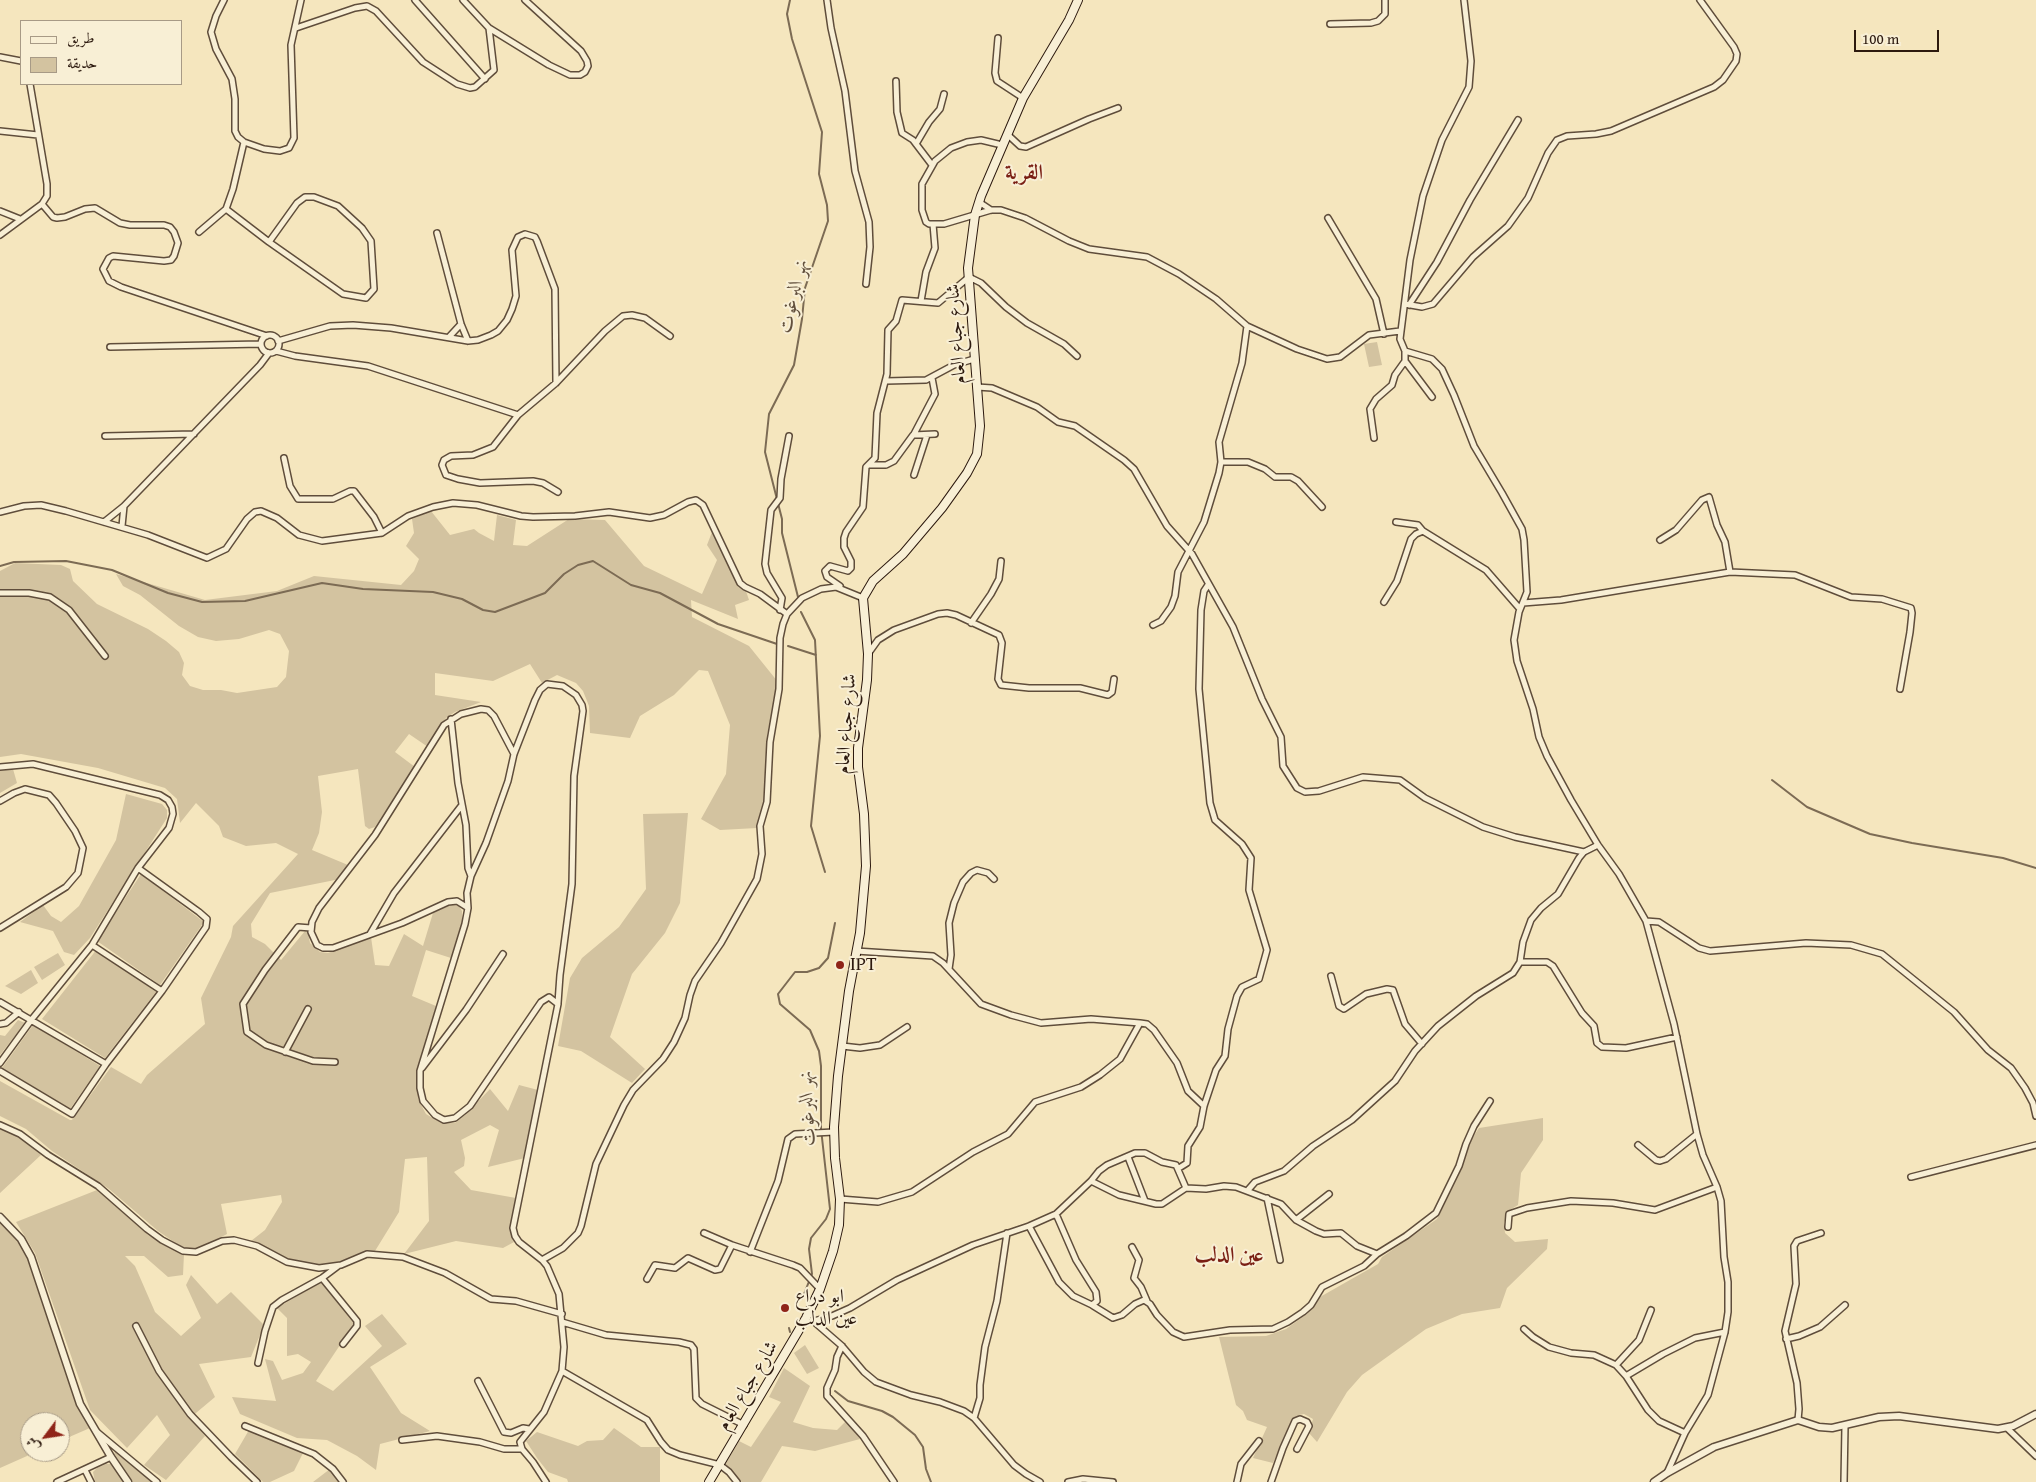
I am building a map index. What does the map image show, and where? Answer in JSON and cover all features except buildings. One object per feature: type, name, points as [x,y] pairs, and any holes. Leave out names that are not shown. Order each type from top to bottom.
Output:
[{"type":"main road","name":"شارع جباع العام","points":[[710,1482],[810,1319],[817,1287],[833,1250],[839,1225],[840,1199],[834,1132],[842,1046],[860,933],[866,866],[864,814],[858,768],[858,748],[867,680],[868,654],[863,598],[868,586],[912,544],[942,508],[967,473],[977,454],[980,440],[969,277],[969,255],[975,215],[1002,145],[1024,98],[1069,20],[1078,0]]},
{"type":"street","points":[[224,0],[210,32],[232,79],[238,137],[244,142],[264,149],[280,151],[289,148],[293,143],[291,45],[301,0]]},
{"type":"street","points":[[415,0],[485,79]]},
{"type":"street","points":[[463,0],[489,28],[565,74],[575,76],[585,72],[588,61],[581,51],[526,0]]},
{"type":"street","points":[[827,0],[831,28],[845,91],[855,170],[869,222],[870,247],[866,284]]},
{"type":"street","points":[[1330,24],[1375,23],[1381,20],[1385,14],[1385,0]]},
{"type":"street","points":[[1432,397],[1405,361],[1405,351],[1400,339],[1400,331],[1407,304],[1410,260],[1428,178],[1442,140],[1469,87],[1471,61],[1464,0]]},
{"type":"street","points":[[1407,304],[1422,307],[1433,304],[1473,257],[1508,226],[1528,198],[1548,153],[1556,140],[1567,136],[1611,131],[1714,87],[1723,80],[1736,62],[1736,51],[1700,0]]},
{"type":"street","points":[[296,28],[355,8],[367,6],[376,12],[423,62],[440,74],[465,87],[475,87],[494,70],[489,28]]},
{"type":"street","points":[[998,38],[995,73],[997,81],[1024,98]]},
{"type":"street","points":[[0,57],[20,61]]},
{"type":"street","points":[[896,81],[897,112],[902,133],[916,144],[932,165]]},
{"type":"street","points":[[0,235],[42,204],[46,196],[47,184],[30,85]]},
{"type":"street","points":[[916,144],[932,118],[939,111],[944,94]]},
{"type":"street","points":[[1007,134],[1020,146],[1026,147],[1118,108]]},
{"type":"street","points":[[1407,304],[1437,262],[1470,200],[1518,120]]},
{"type":"street","points":[[0,131],[38,135]]},
{"type":"street","points":[[1002,145],[981,140],[967,142],[951,148],[932,165],[923,180],[922,202],[924,220],[927,224],[944,224],[991,210],[1008,212],[1025,218],[1069,241],[1090,249],[1147,257],[1179,274],[1216,299],[1247,326],[1297,350],[1327,359],[1340,357],[1369,336],[1400,331]]},
{"type":"street","points":[[199,232],[226,209],[233,189],[244,142]]},
{"type":"street","points":[[226,209],[269,242],[343,294],[366,298],[374,290],[371,241],[362,228],[338,206],[314,197],[305,197],[297,204],[269,242]]},
{"type":"street","points":[[979,202],[991,210]]},
{"type":"street","points":[[42,204],[56,218],[66,217],[85,209],[95,208],[120,223],[130,225],[164,225],[170,227],[178,244],[171,260],[113,256],[108,258],[103,269],[109,281],[121,287],[266,336],[273,336],[278,341]]},
{"type":"street","points":[[0,211],[20,219]]},
{"type":"street","points":[[1328,218],[1376,299],[1384,334]]},
{"type":"street","points":[[921,301],[924,277],[935,248],[933,224]]},
{"type":"street","points":[[437,233],[461,324],[468,341]]},
{"type":"street","points":[[278,341],[330,326],[353,325],[468,341],[478,340],[491,335],[498,331],[507,320],[516,296],[513,243],[521,235],[531,235],[537,241],[555,289],[556,383]]},
{"type":"street","points":[[863,598],[827,578],[825,571],[830,566],[848,571],[852,568],[844,541],[846,532],[863,507],[866,468],[875,458],[877,413],[886,381],[888,330],[896,321],[902,300],[941,302],[969,277],[981,283],[1020,318],[1064,344],[1077,356]]},
{"type":"street","points":[[558,492],[543,483],[533,481],[480,483],[450,477],[444,471],[442,465],[447,458],[456,455],[473,455],[492,447],[499,441],[518,415],[556,383],[605,330],[622,316],[632,314],[645,318],[670,336]]},
{"type":"street","points":[[449,337],[461,324]]},
{"type":"street","points":[[1153,625],[1161,622],[1171,607],[1175,596],[1178,572],[1204,522],[1219,474],[1221,462],[1219,442],[1242,363],[1247,326]]},
{"type":"street","points":[[261,344],[266,336]]},
{"type":"street","points":[[276,351],[278,341]]},
{"type":"street","points":[[110,347],[261,344]]},
{"type":"street","points":[[261,344],[263,350],[269,353]]},
{"type":"street","points":[[104,522],[124,506],[260,365],[269,353],[276,351],[295,356],[368,366],[518,415]]},
{"type":"street","points":[[1405,351],[1432,359],[1442,369],[1474,446],[1522,529],[1527,592],[1520,609],[1515,632],[1515,648],[1520,672],[1547,756],[1598,845],[1619,874],[1646,921],[1677,1037],[1697,1134],[1721,1201],[1724,1257],[1728,1282],[1728,1312],[1725,1332],[1708,1395],[1686,1433],[1667,1472]]},
{"type":"street","points":[[886,381],[920,382],[932,378],[954,365],[974,359]]},
{"type":"street","points":[[1374,438],[1370,412],[1372,406],[1391,386],[1394,375],[1405,361]]},
{"type":"street","points":[[869,464],[886,465],[894,461],[914,434],[935,394],[932,378]]},
{"type":"street","points":[[977,387],[992,388],[1037,407],[1058,422],[1075,426],[1124,460],[1139,477],[1167,526],[1189,550],[1238,637],[1262,699],[1279,732],[1283,766],[1293,783],[1300,790],[1305,792],[1319,791],[1363,777],[1396,779],[1435,804],[1482,827],[1515,837],[1584,852]]},
{"type":"street","points":[[105,436],[194,434]]},
{"type":"street","points":[[914,434],[935,434]]},
{"type":"street","points":[[914,475],[927,435]]},
{"type":"street","points":[[780,610],[782,598],[767,573],[765,564],[772,508],[779,501],[789,436]]},
{"type":"street","points":[[284,458],[290,486],[298,499],[334,498],[352,491],[372,514],[382,533]]},
{"type":"street","points":[[1221,462],[1245,461],[1265,469],[1275,477],[1291,476],[1322,507]]},
{"type":"street","points":[[1660,540],[1676,530],[1702,500],[1709,498],[1717,525],[1725,542],[1730,572]]},
{"type":"street","points":[[0,512],[24,506],[41,506],[66,510],[122,526],[207,558],[226,549],[243,523],[257,511],[270,514],[299,535],[315,540],[382,533],[408,516],[433,506],[453,503],[477,505],[520,516],[533,517],[575,516],[609,512],[650,518],[664,515],[688,502],[696,500],[700,501],[704,507],[740,583],[745,588],[760,594],[787,614]]},
{"type":"street","points":[[122,526],[124,506]]},
{"type":"street","points":[[1396,522],[1418,525],[1423,531],[1486,570],[1520,609]]},
{"type":"street","points":[[1384,602],[1397,581],[1411,539],[1423,531]]},
{"type":"street","points":[[971,623],[999,579],[1001,561]]},
{"type":"street","points":[[1523,603],[1554,601],[1730,572],[1795,575],[1851,597],[1882,599],[1909,606],[1912,613],[1910,632],[1900,689]]},
{"type":"street","points":[[1178,1168],[1188,1163],[1188,1146],[1200,1127],[1204,1106],[1216,1070],[1225,1056],[1228,1030],[1237,996],[1242,987],[1259,979],[1267,946],[1249,890],[1251,858],[1242,844],[1215,820],[1210,803],[1199,689],[1201,610],[1204,591],[1208,585]]},
{"type":"street","points":[[542,1260],[563,1248],[578,1232],[596,1164],[624,1105],[633,1090],[663,1059],[674,1042],[683,1024],[696,981],[721,943],[757,879],[762,862],[760,826],[767,802],[770,742],[779,689],[780,638],[787,614],[802,598],[814,592],[828,587],[844,589]]},
{"type":"street","points":[[0,593],[29,593],[50,597],[60,603],[81,624],[105,656]]},
{"type":"street","points":[[868,654],[878,640],[894,630],[938,614],[954,614],[996,633],[1000,637],[1002,643],[998,679],[1002,685],[1028,688],[1080,688],[1108,695],[1112,692],[1114,679]]},
{"type":"street","points":[[546,1482],[522,1449],[522,1438],[544,1412],[562,1371],[564,1347],[562,1314],[555,1280],[542,1260],[519,1242],[513,1228],[558,1004],[572,884],[574,776],[583,718],[582,705],[572,691],[555,684],[547,684],[541,689],[514,754],[501,802],[486,843],[471,876],[467,894],[468,908],[465,924],[420,1071],[420,1088],[426,1106],[439,1118],[449,1120],[455,1118],[470,1106],[541,1002],[549,996],[558,1004]]},
{"type":"street","points":[[468,908],[457,902],[448,902],[402,923],[338,947],[327,948],[315,943],[311,928],[319,908],[375,835],[441,729],[451,719],[472,711],[488,710],[494,716],[514,754]]},
{"type":"street","points":[[451,719],[466,826],[468,868],[471,876]]},
{"type":"street","points":[[0,767],[33,764],[160,795],[168,800],[173,814],[168,828],[138,868],[92,944],[32,1019],[0,1063]]},
{"type":"street","points":[[0,801],[25,789],[49,795],[75,830],[83,848],[78,873],[66,887],[0,928]]},
{"type":"street","points":[[370,934],[394,892],[462,805]]},
{"type":"street","points":[[1248,1190],[1255,1182],[1284,1171],[1314,1146],[1356,1117],[1395,1081],[1422,1044],[1438,1026],[1463,1006],[1513,973],[1520,962],[1523,942],[1531,920],[1541,908],[1558,894],[1584,852],[1598,845]]},
{"type":"street","points":[[0,1072],[72,1114],[106,1064],[162,991],[208,922],[199,912],[138,868]]},
{"type":"street","points":[[949,969],[951,955],[949,923],[963,882],[970,873],[977,870],[988,873],[994,879]]},
{"type":"street","points":[[377,920],[381,930]]},
{"type":"street","points":[[1646,921],[1659,922],[1699,948],[1710,951],[1806,943],[1851,945],[1882,954],[1954,1012],[1988,1050],[2011,1068],[2033,1103],[2036,1116]]},
{"type":"street","points":[[311,928],[298,927],[265,970],[243,1004],[247,1032],[266,1045],[285,1052],[313,1061],[335,1062]]},
{"type":"street","points":[[92,944],[162,991]]},
{"type":"street","points":[[856,950],[927,955],[938,959],[981,1004],[1011,1016],[1041,1023],[1091,1019],[1147,1024],[1154,1030],[1177,1063],[1188,1091],[1204,1106]]},
{"type":"street","points":[[420,1071],[466,1010],[503,954]]},
{"type":"street","points":[[1520,962],[1547,962],[1554,966],[1582,1013],[1594,1026],[1599,1046],[1626,1048],[1677,1037]]},
{"type":"street","points":[[1331,976],[1337,1001],[1339,1006],[1344,1009],[1366,994],[1387,989],[1393,990],[1405,1024],[1422,1044]]},
{"type":"street","points":[[0,1002],[106,1064]]},
{"type":"street","points":[[285,1052],[308,1009]]},
{"type":"street","points":[[0,1024],[6,1023],[19,1012]]},
{"type":"street","points":[[840,1199],[878,1202],[912,1192],[973,1152],[1008,1134],[1035,1102],[1081,1087],[1100,1076],[1120,1059],[1140,1023]]},
{"type":"street","points":[[842,1046],[860,1048],[880,1045],[907,1027]]},
{"type":"street","points":[[1132,1248],[1138,1260],[1134,1278],[1141,1287],[1147,1301],[1163,1322],[1179,1336],[1184,1337],[1230,1330],[1273,1329],[1303,1312],[1311,1304],[1322,1287],[1364,1266],[1377,1254],[1406,1236],[1436,1213],[1459,1166],[1474,1126],[1490,1101]]},
{"type":"street","points":[[0,1125],[20,1134],[48,1156],[98,1186],[147,1229],[162,1240],[183,1251],[196,1252],[222,1241],[234,1240],[257,1246],[287,1262],[299,1265],[326,1268],[341,1265]]},
{"type":"street","points":[[750,1252],[778,1181],[788,1139],[795,1134],[834,1132]]},
{"type":"street","points":[[1638,1145],[1656,1160],[1660,1161],[1697,1134]]},
{"type":"street","points":[[1911,1177],[2036,1145]]},
{"type":"street","points":[[810,1319],[832,1316],[928,1265],[973,1245],[1030,1226],[1056,1214],[1099,1171],[1107,1165],[1135,1153],[1145,1153],[1156,1160],[1173,1163],[1178,1168],[1186,1188]]},
{"type":"street","points":[[1128,1157],[1146,1201]]},
{"type":"street","points":[[1091,1181],[1119,1195],[1156,1204],[1162,1204],[1186,1188],[1206,1190],[1229,1186],[1248,1190],[1281,1204],[1296,1220],[1316,1232],[1341,1234],[1357,1246],[1377,1254]]},
{"type":"street","points":[[1508,1228],[1509,1214],[1527,1208],[1571,1201],[1613,1203],[1655,1210],[1717,1187]]},
{"type":"street","points":[[1296,1220],[1329,1194]]},
{"type":"street","points":[[1267,1198],[1280,1260]]},
{"type":"street","points":[[1056,1214],[1076,1260],[1096,1292],[1097,1301],[1092,1305]]},
{"type":"street","points":[[0,1217],[21,1239],[31,1257],[80,1404],[93,1428],[128,1482]]},
{"type":"street","points":[[1030,1226],[1052,1268],[1066,1290],[1073,1296],[1116,1318],[1140,1301],[1147,1301]]},
{"type":"street","points":[[704,1233],[750,1252],[793,1265],[806,1274],[817,1287]]},
{"type":"street","points":[[974,1418],[980,1398],[985,1347],[997,1301],[1007,1233]]},
{"type":"street","points":[[1798,1420],[1798,1393],[1786,1338],[1786,1324],[1796,1284],[1794,1246],[1798,1241],[1821,1234]]},
{"type":"street","points":[[647,1279],[655,1265],[674,1269],[688,1258],[714,1270],[720,1269],[732,1245]]},
{"type":"street","points":[[258,1363],[265,1331],[273,1307],[341,1265],[367,1254],[403,1257],[445,1273],[490,1299],[516,1301],[562,1314]]},
{"type":"street","points":[[322,1278],[357,1321],[357,1326],[343,1344]]},
{"type":"street","points":[[1786,1338],[1807,1333],[1820,1327],[1845,1305]]},
{"type":"street","points":[[1616,1364],[1639,1340],[1651,1310]]},
{"type":"street","points":[[810,1319],[842,1346],[864,1372],[876,1382],[911,1395],[940,1402],[974,1418],[1014,1465],[1040,1482]]},
{"type":"street","points":[[562,1322],[606,1335],[679,1342],[691,1345],[694,1349],[694,1391],[698,1401],[710,1409],[744,1425]]},
{"type":"street","points":[[136,1326],[159,1371],[190,1414],[258,1482]]},
{"type":"street","points":[[1524,1329],[1550,1347],[1571,1353],[1594,1355],[1616,1364],[1652,1415],[1686,1433]]},
{"type":"street","points":[[1626,1376],[1695,1338],[1725,1332]]},
{"type":"street","points":[[842,1346],[827,1388],[827,1396],[863,1436],[894,1482]]},
{"type":"street","points":[[562,1371],[647,1420],[668,1450],[720,1465],[737,1482]]},
{"type":"street","points":[[478,1381],[504,1432],[511,1433],[524,1428],[529,1429]]},
{"type":"street","points":[[1654,1482],[1667,1472],[1720,1444],[1798,1420],[1823,1428],[1845,1426],[1892,1416],[1989,1429],[2007,1428],[2036,1414]]},
{"type":"street","points":[[1271,1482],[1295,1421],[1300,1419],[1307,1422],[1309,1426],[1297,1448]]},
{"type":"street","points":[[245,1426],[314,1454],[333,1469],[343,1482]]},
{"type":"street","points":[[1844,1482],[1845,1426]]},
{"type":"street","points":[[93,1428],[157,1482]]},
{"type":"street","points":[[2007,1428],[2036,1456]]},
{"type":"street","points":[[402,1440],[437,1436],[480,1442],[504,1449],[522,1449]]},
{"type":"street","points":[[1237,1482],[1241,1464],[1258,1441]]},
{"type":"street","points":[[57,1482],[111,1457]]},
{"type":"street","points":[[86,1470],[91,1482]]},
{"type":"street","points":[[1068,1482],[1083,1479],[1113,1482]]},
{"type":"green space","points":[[1377,342],[1382,365],[1369,367],[1364,344]]},
{"type":"green space","points":[[431,511],[450,535],[474,529],[494,541],[497,515],[516,520],[513,545],[527,546],[569,519],[605,520],[644,566],[702,594],[717,560],[707,545],[712,532],[738,582],[746,591],[749,600],[735,605],[738,619],[691,600],[692,617],[749,646],[778,682],[767,735],[765,805],[757,828],[720,830],[701,819],[726,774],[730,725],[708,671],[699,670],[674,695],[640,716],[630,738],[590,733],[589,706],[583,691],[576,683],[557,675],[542,683],[530,664],[493,681],[435,673],[435,695],[481,702],[455,712],[446,718],[428,747],[409,734],[395,752],[415,767],[375,827],[369,829],[365,826],[358,769],[318,776],[322,812],[319,833],[312,850],[348,865],[340,879],[270,893],[251,924],[252,937],[265,944],[281,960],[305,931],[308,932],[310,943],[320,952],[328,953],[371,937],[375,965],[389,966],[404,934],[423,946],[433,913],[455,903],[459,906],[462,911],[462,923],[451,958],[426,950],[412,996],[436,1006],[417,1071],[418,1099],[426,1114],[443,1123],[455,1123],[490,1089],[508,1111],[519,1085],[538,1090],[525,1158],[488,1167],[499,1130],[490,1125],[461,1140],[465,1158],[464,1166],[454,1172],[471,1190],[516,1198],[511,1223],[514,1242],[503,1248],[456,1241],[404,1254],[429,1221],[427,1157],[405,1159],[399,1212],[375,1251],[365,1252],[339,1263],[316,1266],[288,1260],[251,1241],[265,1230],[282,1202],[281,1195],[221,1204],[227,1234],[198,1249],[191,1250],[180,1246],[158,1231],[109,1189],[52,1151],[26,1129],[0,1116],[0,1081],[70,1120],[72,1120],[111,1067],[141,1084],[147,1075],[205,1024],[201,998],[231,937],[233,926],[298,854],[276,843],[246,846],[223,837],[219,826],[196,803],[180,823],[177,799],[165,788],[98,768],[21,754],[0,757],[0,571],[15,563],[61,565],[70,569],[73,581],[97,604],[148,629],[179,652],[184,663],[182,675],[190,686],[203,690],[221,690],[237,693],[277,687],[286,677],[289,651],[280,634],[269,630],[239,639],[216,641],[198,637],[179,626],[140,595],[123,586],[116,574],[205,600],[277,591],[314,576],[401,585],[414,571],[419,559],[406,546],[414,533],[412,519]]},
{"type":"green space","points":[[13,769],[17,783],[0,793],[0,770]]},
{"type":"green space","points":[[126,794],[162,804],[167,810],[167,818],[90,938],[74,955],[64,952],[53,931],[20,922],[43,905],[51,916],[61,922],[79,906],[116,840]]},
{"type":"green space","points":[[688,813],[680,903],[665,933],[632,974],[610,1037],[645,1069],[632,1083],[581,1051],[558,1046],[570,978],[582,958],[619,927],[646,889],[643,814]]},
{"type":"green space","points":[[141,874],[204,922],[160,985],[97,941]]},
{"type":"green space","points":[[97,949],[156,992],[105,1058],[42,1019]]},
{"type":"green space","points":[[58,953],[65,965],[42,980],[34,967]]},
{"type":"green space","points":[[31,970],[38,983],[21,994],[5,986]]},
{"type":"green space","points":[[18,1020],[25,1023],[0,1055],[0,1035],[5,1036]]},
{"type":"green space","points":[[33,1025],[100,1066],[70,1109],[2,1068]]},
{"type":"green space","points":[[1543,1118],[1543,1140],[1521,1173],[1518,1205],[1508,1211],[1504,1223],[1505,1233],[1515,1242],[1548,1239],[1547,1249],[1507,1288],[1500,1308],[1462,1314],[1426,1329],[1362,1375],[1347,1392],[1317,1442],[1309,1433],[1313,1419],[1304,1414],[1299,1415],[1293,1419],[1273,1463],[1253,1458],[1267,1427],[1247,1420],[1243,1411],[1236,1405],[1219,1337],[1266,1336],[1286,1329],[1307,1314],[1320,1297],[1378,1264],[1382,1257],[1437,1219],[1459,1175],[1471,1140],[1479,1128]]},
{"type":"green space","points":[[0,1128],[20,1138],[41,1155],[0,1193]]},
{"type":"green space","points":[[97,1190],[148,1235],[184,1254],[183,1275],[168,1277],[144,1256],[125,1256],[135,1266],[155,1312],[181,1336],[201,1318],[186,1285],[191,1275],[217,1304],[231,1292],[264,1325],[251,1357],[199,1364],[215,1397],[190,1418],[205,1436],[166,1480],[144,1465],[170,1435],[157,1415],[127,1448],[90,1410],[35,1253],[16,1222]]},
{"type":"green space","points":[[0,1221],[14,1233],[31,1265],[79,1406],[90,1428],[70,1437],[70,1412],[20,1412],[20,1459],[0,1468]]},
{"type":"green space","points":[[321,1282],[354,1324],[316,1381],[333,1391],[382,1346],[365,1326],[382,1314],[407,1344],[370,1367],[401,1413],[430,1431],[380,1444],[376,1470],[357,1456],[327,1440],[297,1438],[240,1414],[232,1397],[276,1401],[265,1359],[273,1361],[282,1380],[303,1373],[311,1362],[298,1354],[287,1356],[287,1318],[277,1308]]},
{"type":"green space","points":[[805,1345],[819,1368],[807,1374],[794,1353]]},
{"type":"green space","points":[[784,1368],[810,1386],[793,1422],[813,1428],[837,1430],[846,1421],[860,1439],[815,1451],[782,1446],[761,1482],[742,1482],[725,1464],[739,1441],[751,1447],[781,1402],[769,1397]]},
{"type":"green space","points":[[614,1428],[641,1447],[660,1447],[660,1482],[568,1482],[567,1479],[548,1472],[526,1441],[537,1432],[578,1446],[587,1441],[603,1440]]},
{"type":"green space","points":[[249,1430],[303,1453],[294,1471],[270,1482],[263,1482],[235,1454]]},
{"type":"green space","points":[[117,1450],[153,1482],[132,1482],[114,1453]]},
{"type":"green space","points":[[106,1464],[113,1464],[123,1482],[95,1482],[93,1472]]},
{"type":"green space","points":[[330,1469],[340,1482],[313,1482]]},
{"type":"waterway","name":"نهر البرغوت","points":[[790,0],[787,14],[792,39],[822,132],[819,174],[827,205],[828,221],[805,288],[794,365],[769,414],[765,452],[782,519],[782,533],[798,597]]},
{"type":"waterway","points":[[0,566],[14,562],[66,561],[112,570],[168,593],[202,602],[245,601],[322,583],[363,589],[433,592],[462,599],[483,610],[495,612],[545,593],[564,574],[578,565],[593,561],[631,585],[660,593],[718,624],[777,644]]},
{"type":"waterway","name":"نهر البرغوت","points":[[801,612],[815,640],[820,736],[811,826],[825,872]]},
{"type":"waterway","points":[[788,646],[816,655]]},
{"type":"waterway","points":[[1772,780],[1807,807],[1870,834],[2003,858],[2036,868]]},
{"type":"waterway","name":"نهر البرغوت","points":[[802,1299],[812,1274],[809,1249],[811,1238],[826,1219],[830,1209],[821,1129],[821,1066],[819,1051],[810,1030],[780,1004],[778,994],[795,972],[807,972],[819,968],[828,958],[835,923]]},
{"type":"waterway","name":"نهر البرغوت","points":[[789,1328],[790,1332]]},
{"type":"waterway","name":"نهر البرغوت","points":[[835,1391],[848,1401],[882,1411],[893,1417],[915,1435],[923,1447],[926,1469],[931,1482]]},
{"type":"place","name":"IPT","points":[[840,965]]},
{"type":"place","name":"ابو دراع عين الدلب","points":[[785,1308]]},
{"type":"district","name":"القرية","points":[[1024,174]]},
{"type":"district","name":"عين الدلب","points":[[1229,1256]]}]
